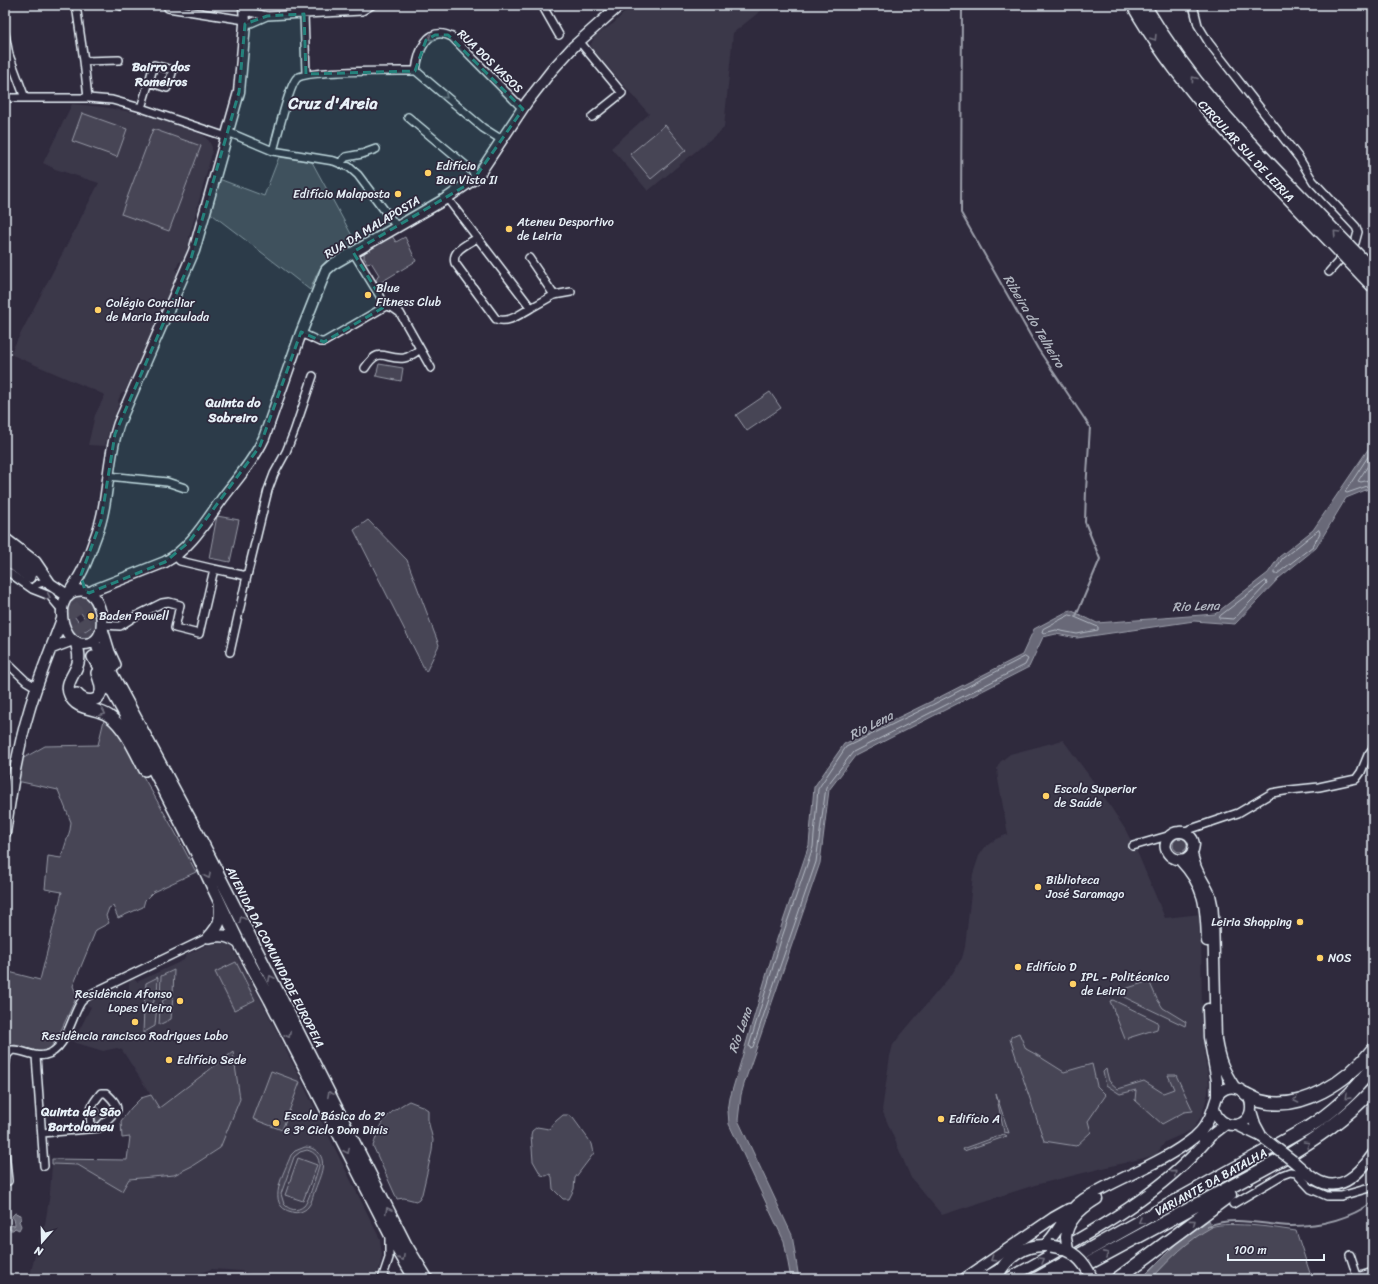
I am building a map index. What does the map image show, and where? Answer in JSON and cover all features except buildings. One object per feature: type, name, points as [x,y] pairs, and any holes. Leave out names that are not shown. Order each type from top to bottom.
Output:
[{"type":"highway","name":"CIRCULAR SUL DE LEIRIA","points":[[1134,5],[1172,66],[1237,143],[1373,271]]},
{"type":"highway","name":"CIRCULAR SUL DE LEIRIA","points":[[1144,5],[1179,59],[1214,104],[1373,286]]},
{"type":"highway","points":[[1246,1094],[1261,1101],[1274,1103],[1308,1097],[1324,1091],[1348,1076],[1362,1063],[1373,1049]]},
{"type":"highway","name":"VARIANTE DA BATALHA","points":[[1036,1279],[1213,1182],[1307,1128],[1338,1106],[1357,1087],[1373,1067]]},
{"type":"highway","name":"VARIANTE DA BATALHA","points":[[1060,1279],[1249,1178],[1314,1140],[1352,1110],[1373,1088]]},
{"type":"highway","points":[[1117,1279],[1232,1193],[1249,1178]]},
{"type":"main road","name":"RUA DA MALAPOSTA","points":[[87,592],[165,562],[175,556],[196,534],[260,446],[275,410],[301,333],[326,270],[353,252],[447,198],[477,177],[523,109],[552,70],[579,41],[620,5]]},
{"type":"main road","points":[[5,833],[9,780],[36,687],[52,648],[62,614],[63,602],[80,575],[101,521],[112,445],[119,423],[193,256],[239,92],[244,15]]},
{"type":"main road","points":[[5,539],[35,562],[48,582],[69,594],[87,592]]},
{"type":"main road","points":[[5,548],[31,574],[5,558]]},
{"type":"main road","points":[[80,575],[87,592],[98,604],[112,659],[192,816],[197,832]]},
{"type":"main road","points":[[98,604],[108,584]]},
{"type":"main road","points":[[62,614],[65,630],[74,641],[79,658],[78,665],[68,686],[70,696],[78,704],[104,712],[118,723],[163,800],[175,812]]},
{"type":"main road","points":[[52,648],[74,641],[86,644],[95,649],[103,627]]},
{"type":"main road","name":"AVENIDA DA COMUNIDADE EUROPEIA","points":[[95,649],[122,709],[175,812],[239,943],[270,1000],[388,1232],[406,1266],[415,1279]]},
{"type":"main road","name":"AVENIDA DA COMUNIDADE EUROPEIA","points":[[95,649],[197,832],[406,1245],[427,1279]]},
{"type":"main road","points":[[1182,832],[1190,836],[1193,840],[1194,849],[1187,858],[1176,860],[1169,855],[1166,848],[1167,841],[1174,833],[1182,832]]},
{"type":"main road","points":[[1192,853],[1196,867],[1208,890],[1212,902],[1216,1040],[1221,1064],[1235,1088],[1246,1094],[1249,1099],[1251,1105],[1252,1127]]},
{"type":"main road","points":[[964,1279],[1053,1218],[1072,1208],[1084,1199],[1167,1156],[1183,1146],[1199,1132],[1207,1122],[1214,1108],[1217,1096],[1209,1037],[1205,904],[1200,890],[1188,869],[1180,860]]},
{"type":"main road","points":[[209,936],[216,930],[220,922],[219,900]]},
{"type":"main road","points":[[209,936],[224,935],[239,943]]},
{"type":"main road","points":[[1217,1096],[1225,1090],[1235,1088]]},
{"type":"main road","points":[[1214,1108],[1218,1118],[1226,1124],[1252,1127],[1262,1137],[1315,1179],[1326,1184],[1339,1184],[1368,1167],[1373,1154]]},
{"type":"main road","points":[[1237,1125],[1246,1120],[1251,1111]]},
{"type":"main road","points":[[972,1279],[1001,1275],[1108,1222],[1134,1204],[1181,1167],[1209,1138],[1226,1124]]},
{"type":"main road","points":[[1068,1250],[1066,1238],[1068,1228],[1073,1218],[1090,1203],[1172,1160],[1209,1138]]},
{"type":"main road","points":[[1048,1245],[1063,1219],[1072,1208]]},
{"type":"main road","points":[[1001,1275],[1006,1262],[1020,1251],[1033,1246],[1048,1245],[1068,1250],[1079,1258],[1092,1279]]},
{"type":"street","points":[[76,5],[88,98]]},
{"type":"street","points":[[168,8],[244,15],[250,12],[267,16],[362,11],[372,5]]},
{"type":"street","points":[[542,5],[559,35]]},
{"type":"street","points":[[1193,5],[1198,25],[1216,53],[1299,158],[1317,186],[1356,227],[1357,239],[1355,243],[1328,272]]},
{"type":"street","points":[[304,14],[306,74]]},
{"type":"street","points":[[244,15],[251,23],[267,16]]},
{"type":"street","points":[[5,34],[9,56],[25,98]]},
{"type":"street","name":"RUA DOS VASOS","points":[[416,71],[420,52],[426,40],[435,35],[448,35],[452,37],[523,109]]},
{"type":"street","points":[[579,41],[622,93],[592,117]]},
{"type":"street","points":[[84,61],[119,60]]},
{"type":"street","points":[[273,151],[294,82],[297,78],[306,74],[416,71],[483,128],[502,140]]},
{"type":"street","points":[[141,108],[149,82]]},
{"type":"street","points":[[5,98],[88,98],[112,100],[228,135],[273,151],[340,163],[349,167],[358,175],[396,227]]},
{"type":"street","points":[[408,117],[470,169],[477,177]]},
{"type":"street","points":[[340,163],[346,157],[362,154],[376,149]]},
{"type":"street","points":[[447,198],[531,308]]},
{"type":"street","points":[[478,238],[456,251],[454,259],[455,263],[496,319],[500,321],[509,320],[554,294],[571,292]]},
{"type":"street","points":[[353,252],[386,306],[393,308],[400,313],[431,368]]},
{"type":"street","points":[[529,258],[554,294]]},
{"type":"street","points":[[301,333],[320,342],[324,342],[386,306]]},
{"type":"street","points":[[365,368],[371,358],[375,356],[381,355],[402,358],[410,356],[420,349]]},
{"type":"street","points":[[230,652],[268,490],[274,474],[286,452],[314,376]]},
{"type":"street","points":[[108,476],[167,482],[185,488]]},
{"type":"street","points":[[175,556],[180,561],[247,576]]},
{"type":"street","points":[[103,627],[120,626],[155,605],[169,602],[180,605],[175,628],[199,634],[214,569]]},
{"type":"street","points":[[5,570],[32,590],[50,596],[62,614]]},
{"type":"street","points":[[32,590],[37,584],[48,582]]},
{"type":"street","points":[[5,661],[26,682],[36,687]]},
{"type":"street","points":[[1182,832],[1244,810],[1272,793],[1319,787],[1356,779],[1373,748]]},
{"type":"street","points":[[1193,840],[1199,826]]},
{"type":"street","points":[[1133,846],[1171,835]]},
{"type":"street","points":[[1152,840],[1166,848]]},
{"type":"street","points":[[5,1065],[7,1055],[12,1050],[36,1056],[51,1054],[58,1048],[67,1034],[80,1004],[90,994],[209,936]]},
{"type":"street","points":[[36,1056],[44,1166]]},
{"type":"street","points":[[42,1133],[100,1128],[117,1110],[115,1102],[104,1092],[101,1093],[90,1107],[91,1128]]},
{"type":"street","points":[[5,1152],[8,1181]]},
{"type":"street","points":[[1233,1204],[1282,1175],[1290,1172],[1296,1173],[1311,1189],[1327,1196],[1342,1196],[1373,1187]]},
{"type":"street","points":[[382,1279],[390,1244],[388,1232]]},
{"type":"street","points":[[1350,1255],[1358,1278],[1373,1272]]},
{"type":"highlighted area","points":[[304,14],[306,74],[415,71],[426,40],[435,35],[448,35],[523,109],[472,182],[353,252],[386,306],[324,342],[301,332],[260,446],[189,542],[165,562],[89,593],[85,591],[81,575],[101,521],[115,434],[190,262],[239,92],[245,24],[267,16]]},
{"type":"shaded area","points":[[632,5],[768,5],[733,33],[724,128],[648,191],[611,148],[649,114],[592,49],[591,44],[595,36],[614,23]]},
{"type":"shaded area","name":"Colégio Conciliar de Maria Imaculada","points":[[72,104],[103,107],[138,113],[169,122],[203,135],[212,147],[212,153],[189,238],[191,240],[184,261],[179,262],[176,270],[178,274],[125,392],[121,394],[118,401],[119,404],[110,427],[105,446],[88,445],[95,415],[105,395],[10,354],[99,183],[55,169],[43,163]]},
{"type":"shaded area","points":[[82,113],[127,129],[117,157],[72,141]]},
{"type":"shaded area","points":[[665,125],[686,150],[651,179],[630,154]]},
{"type":"shaded area","points":[[153,129],[201,146],[169,231],[121,214]]},
{"type":"shaded area","points":[[279,157],[312,162],[356,243],[325,262],[318,272],[310,290],[209,212],[219,179],[264,196]]},
{"type":"shaded area","points":[[392,236],[396,242],[405,237],[416,261],[378,284],[376,280],[379,275],[371,262],[367,263],[364,259],[364,253]]},
{"type":"shaded area","points":[[379,364],[403,368],[401,381],[376,376]]},
{"type":"shaded area","points":[[770,392],[781,408],[747,431],[736,415]]},
{"type":"shaded area","points":[[217,516],[239,520],[230,562],[209,558]]},
{"type":"shaded area","points":[[368,520],[407,560],[439,645],[426,672],[354,530]]},
{"type":"shaded area","points":[[82,595],[89,598],[95,608],[98,622],[97,628],[94,634],[90,637],[83,638],[75,636],[69,624],[66,612],[67,606],[74,598]],"holes":[[[78,609],[91,627],[85,631],[72,613]]]},
{"type":"shaded area","points":[[105,716],[120,736],[196,872],[153,892],[145,900],[143,907],[118,918],[113,906],[109,908],[106,916],[109,923],[96,930],[73,986],[77,996],[57,1039],[48,1050],[40,1052],[15,1045],[5,1047],[5,971],[40,980],[62,892],[45,889],[48,856],[61,858],[71,822],[58,790],[17,781],[22,759],[45,746],[98,745]]},
{"type":"shaded area","name":"IPL - Politécnico de Leiria","points":[[1063,740],[1101,792],[1125,829],[1138,854],[1165,918],[1201,914],[1202,1028],[1209,1083],[1208,1093],[1202,1115],[1192,1130],[1165,1142],[1156,1155],[1035,1185],[942,1215],[911,1178],[882,1110],[890,1056],[893,1045],[952,974],[962,958],[965,947],[973,874],[979,856],[985,847],[996,839],[1008,834],[998,779],[997,768],[1000,762],[1010,754]]},
{"type":"shaded area","points":[[1177,838],[1183,838],[1187,842],[1187,848],[1183,852],[1177,852],[1173,848],[1173,842]]},
{"type":"shaded area","points":[[219,939],[229,942],[264,1006],[380,1239],[382,1255],[376,1279],[263,1279],[241,1271],[212,1269],[183,1279],[29,1279],[42,1228],[45,1224],[50,1193],[52,1164],[78,1165],[122,1191],[129,1179],[174,1175],[192,1166],[220,1148],[233,1052],[159,1108],[122,1050],[117,1048],[103,1051],[73,1042],[91,1007],[87,1005],[90,1001],[116,988],[118,988],[119,992],[129,989],[131,979],[134,979],[137,982],[184,960],[186,955]]},
{"type":"shaded area","points":[[236,962],[255,1000],[234,1010],[215,972]]},
{"type":"shaded area","points":[[174,970],[173,994],[162,998],[160,997],[161,976]]},
{"type":"shaded area","points":[[158,977],[157,996],[154,999],[154,1002],[144,1007],[146,983]]},
{"type":"shaded area","points":[[1149,981],[1163,1008],[1186,1022],[1185,1026],[1124,997],[1119,991]]},
{"type":"shaded area","points":[[173,996],[171,1019],[159,1025],[160,1006],[163,1000]]},
{"type":"shaded area","points":[[1113,1000],[1156,1021],[1158,1024],[1157,1029],[1125,1039],[1110,1001]]},
{"type":"shaded area","points":[[157,1005],[155,1026],[143,1033],[144,1010]]},
{"type":"shaded area","points":[[1019,1033],[1026,1049],[1064,1072],[1092,1064],[1097,1086],[1106,1095],[1088,1121],[1091,1132],[1076,1146],[1044,1141],[1010,1039],[1012,1036]]},
{"type":"shaded area","points":[[233,1052],[240,1099],[220,1148],[192,1166],[174,1175],[129,1179],[122,1191],[78,1165],[52,1164],[52,1159],[127,1160],[130,1137],[122,1138],[121,1121],[131,1108],[141,1098],[151,1095],[159,1108]]},
{"type":"shaded area","points":[[1106,1069],[1109,1081],[1118,1089],[1144,1081],[1163,1093],[1174,1089],[1168,1075],[1176,1075],[1193,1111],[1184,1112],[1162,1124],[1135,1100],[1136,1090],[1120,1094],[1106,1085],[1103,1072]]},
{"type":"shaded area","points":[[271,1071],[300,1082],[282,1130],[253,1119]]},
{"type":"shaded area","points":[[996,1094],[1009,1133],[1004,1132]]},
{"type":"shaded area","points":[[409,1101],[428,1110],[428,1120],[433,1140],[432,1151],[422,1194],[416,1201],[404,1198],[397,1199],[373,1146],[382,1124],[389,1114]]},
{"type":"shaded area","points":[[96,1105],[101,1113],[107,1116],[100,1123],[97,1123],[95,1119]]},
{"type":"shaded area","points":[[563,1115],[568,1115],[573,1118],[592,1144],[594,1153],[575,1178],[574,1189],[569,1199],[563,1199],[553,1189],[552,1177],[550,1174],[546,1176],[541,1175],[533,1161],[531,1135],[532,1131],[537,1127],[549,1129]]},
{"type":"shaded area","points":[[1004,1134],[1007,1136],[964,1151],[963,1149]]},
{"type":"shaded area","points":[[309,1147],[318,1152],[322,1161],[322,1171],[308,1207],[301,1212],[296,1213],[284,1208],[279,1203],[278,1196],[281,1178],[291,1155],[295,1151]],"holes":[[[307,1150],[315,1154],[319,1160],[319,1166],[308,1199],[304,1206],[299,1209],[296,1210],[288,1208],[284,1204],[281,1194],[294,1157],[300,1152]]]},
{"type":"shaded area","points":[[298,1158],[317,1165],[303,1201],[285,1195]]},
{"type":"shaded area","points":[[1220,1225],[1248,1225],[1296,1231],[1312,1279],[1189,1279],[1188,1277],[1184,1279],[1151,1279],[1179,1250],[1203,1231]]},
{"type":"water","points":[[1373,442],[1373,487],[1346,498],[1316,548],[1279,578],[1235,624],[1194,621],[1077,638],[1056,634],[1043,637],[1029,667],[855,756],[829,790],[820,863],[745,1081],[741,1095],[738,1120],[792,1235],[799,1279],[791,1279],[784,1241],[729,1124],[728,1111],[730,1098],[777,939],[809,845],[814,787],[844,744],[1022,655],[1034,629],[1070,610],[1097,623],[1215,614],[1268,573],[1279,557],[1313,530]]},
{"type":"water","points":[[15,1213],[21,1215],[21,1219],[19,1221],[21,1226],[19,1230],[15,1228],[10,1230],[9,1227],[11,1225],[14,1226],[15,1224],[12,1216]]},
{"type":"water","points":[[1209,1220],[1212,1227],[1187,1244],[1151,1279],[1141,1279],[1177,1243]]},
{"type":"waterway","name":"Ribeira do Telheiro","points":[[962,5],[961,213],[1038,349],[1090,427],[1085,522],[1100,559],[1076,616]]},
{"type":"waterway","points":[[1208,1226],[1228,1221],[1291,1226],[1313,1225],[1344,1217],[1373,1202]]},
{"type":"tunnel","points":[[29,577],[54,595],[71,614],[93,657]]},
{"type":"tunnel","points":[[73,605],[84,621],[98,648]]},
{"type":"place","name":"Edifício Boa Vista II","points":[[428,173]]},
{"type":"place","name":"Edifício Malaposta","points":[[398,194]]},
{"type":"place","name":"Ateneu Desportivo de Leiria","points":[[509,229]]},
{"type":"place","name":"Blue Fitness Club","points":[[368,295]]},
{"type":"place","name":"Colégio Conciliar de Maria Imaculada","points":[[98,310]]},
{"type":"place","name":"Baden Powell","points":[[91,616]]},
{"type":"place","name":"Escola Superior de Saúde","points":[[1046,796]]},
{"type":"place","name":"Biblioteca José Saramago","points":[[1038,887]]},
{"type":"place","name":"Leiria Shopping","points":[[1300,922]]},
{"type":"place","name":"NOS","points":[[1320,958]]},
{"type":"place","name":"Edifício D","points":[[1018,967]]},
{"type":"place","name":"IPL - Politécnico de Leiria","points":[[1073,984]]},
{"type":"place","name":"Residência Afonso Lopes Vieira","points":[[180,1001]]},
{"type":"place","name":"Residência rancisco Rodrigues Lobo","points":[[135,1022]]},
{"type":"place","name":"Edifício Sede","points":[[169,1060]]},
{"type":"place","name":"Edifício A","points":[[941,1119]]},
{"type":"place","name":"Escola Básica do 2º e 3º Ciclo Dom Dinis","points":[[276,1123]]},
{"type":"district","name":"Bairro dos Romeiros","points":[[161,74]]},
{"type":"district","name":"Cruz d'Areia","points":[[333,103]]},
{"type":"district","name":"Quinta do Sobreiro","points":[[233,410]]},
{"type":"district","name":"Quinta de São Bartolomeu","points":[[81,1118]]},
{"type":"water label","name":"Rio Lena","points":[[1196,606]]},
{"type":"water label","name":"Rio Lena","points":[[871,725]]},
{"type":"water label","name":"Rio Lena","points":[[740,1030]]}]
